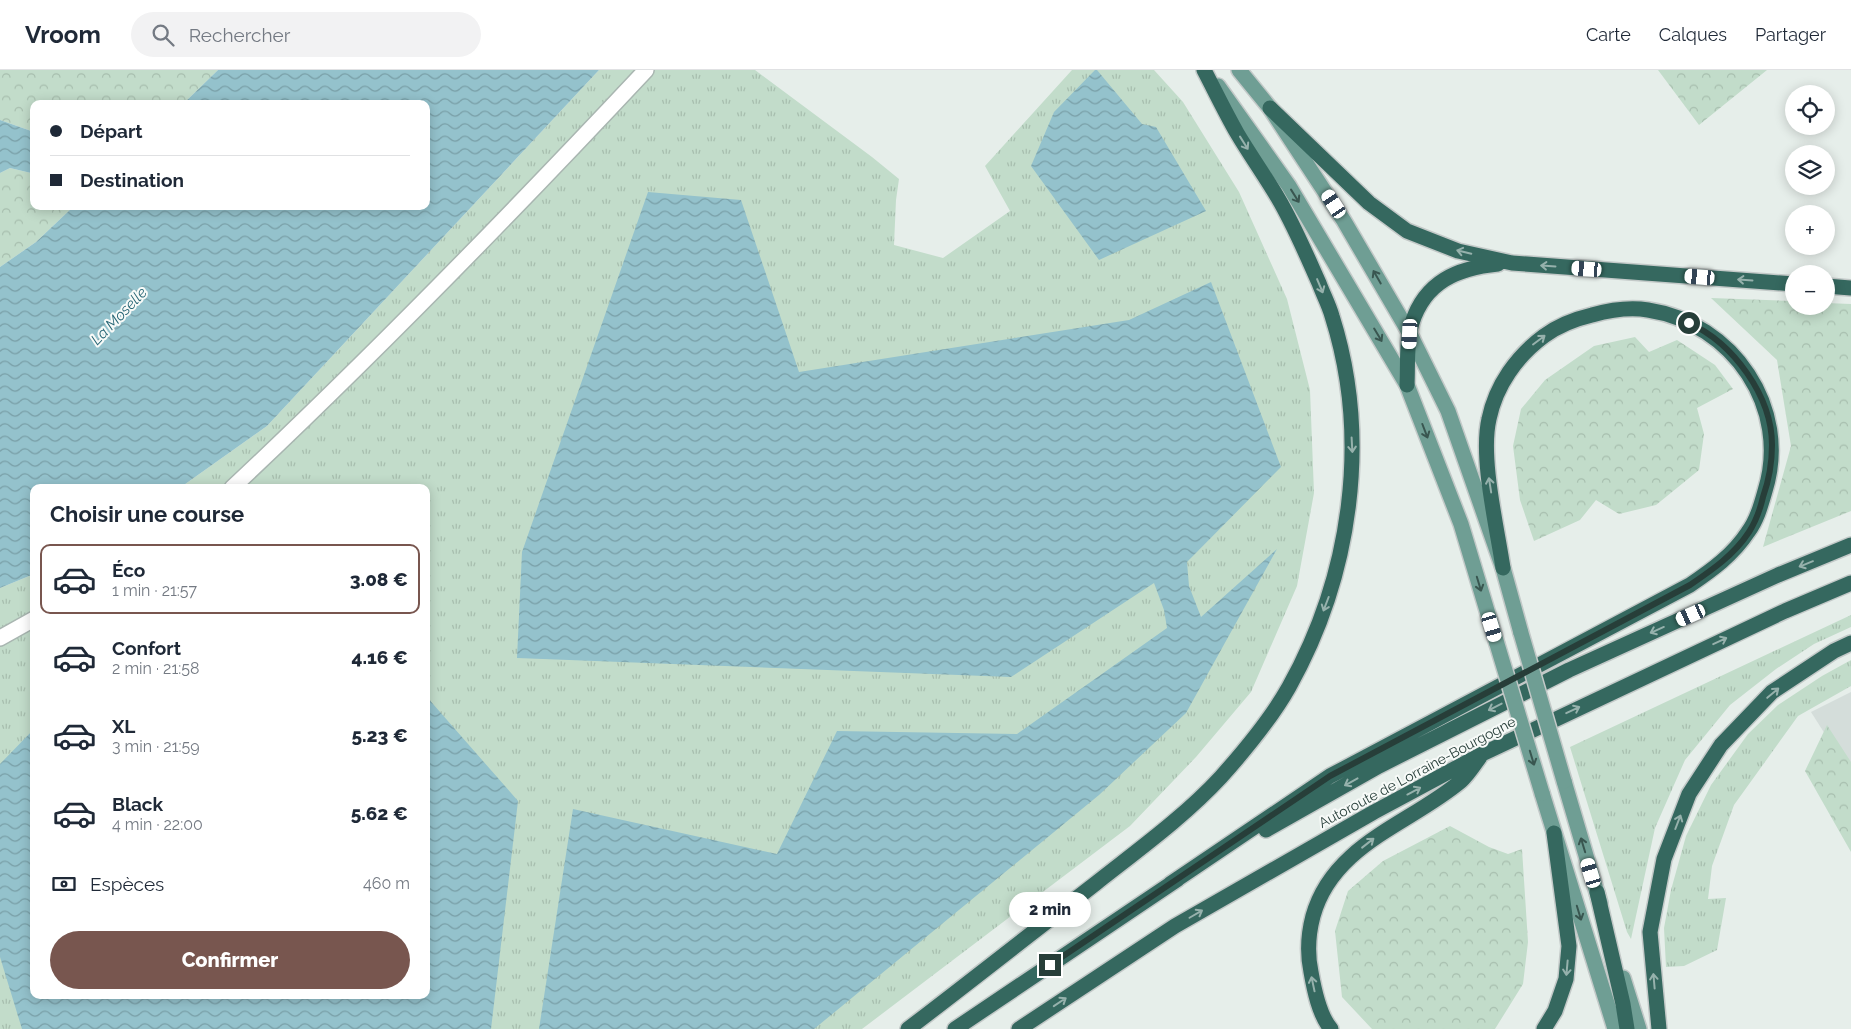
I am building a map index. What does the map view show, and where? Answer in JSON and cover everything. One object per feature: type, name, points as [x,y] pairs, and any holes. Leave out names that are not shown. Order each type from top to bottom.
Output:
[{"type":"highway","points":[[908,1029],[1161,832],[1220,778],[1260,730],[1288,688],[1314,634],[1330,594],[1342,546],[1350,500],[1352,447],[1345,365],[1332,315],[1302,243],[1278,198],[1236,131],[1205,70]]},
{"type":"highway","points":[[1270,108],[1369,203],[1408,231],[1458,251],[1512,263],[1785,283]]},
{"type":"highway","points":[[1408,385],[1410,334],[1422,300],[1436,284],[1454,275],[1479,266],[1512,263]]},
{"type":"highway","points":[[1835,287],[1851,288]]},
{"type":"highway","points":[[1170,884],[1330,776],[1690,585],[1715,568],[1736,548],[1749,532],[1758,515],[1770,475],[1772,444],[1766,410],[1750,376],[1725,346],[1700,328],[1678,318],[1647,310],[1610,310],[1575,319],[1553,330],[1530,347],[1512,369],[1497,393],[1488,420],[1486,448],[1503,568]]},
{"type":"highway","name":"Autoroute de Lorraine-Bourgogne","points":[[955,1029],[1170,884],[1379,766],[1569,670],[1778,575],[1851,545]]},
{"type":"highway","name":"Autoroute de Lorraine-Bourgogne","points":[[1019,1029],[1184,921],[1374,812],[1482,754],[1785,610],[1851,583]]},
{"type":"highway","points":[[1659,1029],[1650,932],[1664,859],[1689,794],[1721,745],[1772,692],[1834,651],[1851,643]]},
{"type":"highway","points":[[1331,1029],[1316,995],[1308,961],[1309,933],[1316,906],[1328,883],[1344,862],[1380,834],[1462,780],[1482,754]]},
{"type":"highway","points":[[1544,1029],[1555,1011],[1566,979],[1569,946],[1554,833]]},
{"type":"highway","points":[[1597,892],[1627,1029]]},
{"type":"main road","points":[[1205,70],[1289,186],[1408,385],[1461,524],[1615,1029]]},
{"type":"main road","points":[[1239,70],[1270,108],[1344,221],[1410,334],[1448,412],[1503,568],[1564,781],[1639,1029]]},
{"type":"street","points":[[236,484],[460,264],[646,70]]},
{"type":"street","points":[[0,638],[30,622]]},
{"type":"shaded area","points":[[1851,692],[1851,775],[1811,712]]},
{"type":"green space","points":[[0,70],[218,70],[187,100],[30,100],[30,131],[0,120]]},
{"type":"green space","points":[[599,70],[755,70],[899,179],[894,245],[943,258],[1010,211],[985,166],[1072,70],[1154,70],[1183,102],[1239,192],[1287,299],[1310,390],[1314,493],[1297,586],[1251,692],[1196,757],[1130,826],[862,1029],[0,1029],[0,588],[30,576],[30,999],[430,999],[430,484],[185,484],[267,426]]},
{"type":"green space","points":[[1658,70],[1767,70],[1699,125]]},
{"type":"green space","points":[[10,168],[30,173],[30,210],[70,210],[36,242],[0,267],[0,173]]},
{"type":"green space","points":[[1711,298],[1785,301],[1785,315],[1835,315],[1835,303],[1851,304],[1851,511],[1763,547],[1791,446],[1777,360]]},
{"type":"green space","points":[[1635,337],[1649,352],[1677,340],[1715,365],[1733,389],[1697,408],[1704,434],[1699,470],[1656,505],[1619,514],[1596,500],[1580,520],[1534,541],[1520,500],[1513,446],[1521,409],[1545,380],[1594,346]]},
{"type":"green space","points":[[1851,615],[1851,627],[1814,644],[1776,669],[1730,705],[1685,760],[1655,828],[1631,939],[1627,932],[1570,747]]},
{"type":"green space","points":[[1851,660],[1851,686],[1798,716],[1734,805],[1712,866],[1708,899],[1726,898],[1717,950],[1684,966],[1666,967],[1664,928],[1671,890],[1686,836],[1711,785],[1748,734],[1778,705],[1822,676]]},
{"type":"green space","points":[[1827,725],[1851,762],[1851,852],[1805,771]]},
{"type":"green space","points":[[1450,826],[1489,847],[1508,854],[1522,849],[1528,942],[1523,984],[1495,1029],[1372,1029],[1342,997],[1335,931],[1348,891],[1383,861]]},
{"type":"water","name":"La Moselle","points":[[218,70],[599,70],[267,426],[185,484],[30,484],[30,576],[0,588],[0,267],[36,242],[70,210],[430,210],[430,100],[187,100]]},
{"type":"water","points":[[1097,70],[1142,124],[1156,127],[1206,211],[1099,260],[1031,166],[1054,112]]},
{"type":"water","points":[[0,120],[30,131],[30,173],[10,168],[0,173]]},
{"type":"water","points":[[648,192],[741,200],[799,372],[1129,320],[1211,282],[1281,467],[1187,562],[1189,586],[1201,617],[1277,549],[1186,713],[1099,795],[814,1029],[539,1029],[573,809],[777,854],[837,731],[1017,734],[1167,628],[1164,610],[1154,583],[1011,677],[517,658],[522,552]]},
{"type":"water","points":[[430,701],[518,801],[491,1029],[22,1029],[0,957],[0,764],[30,733],[30,999],[430,999]]},
{"type":"route","points":[[1050,965],[1330,776],[1690,585],[1715,568],[1736,548],[1749,532],[1758,515],[1770,475],[1772,444],[1766,410],[1750,376],[1725,346],[1700,328],[1689,323]]}]
